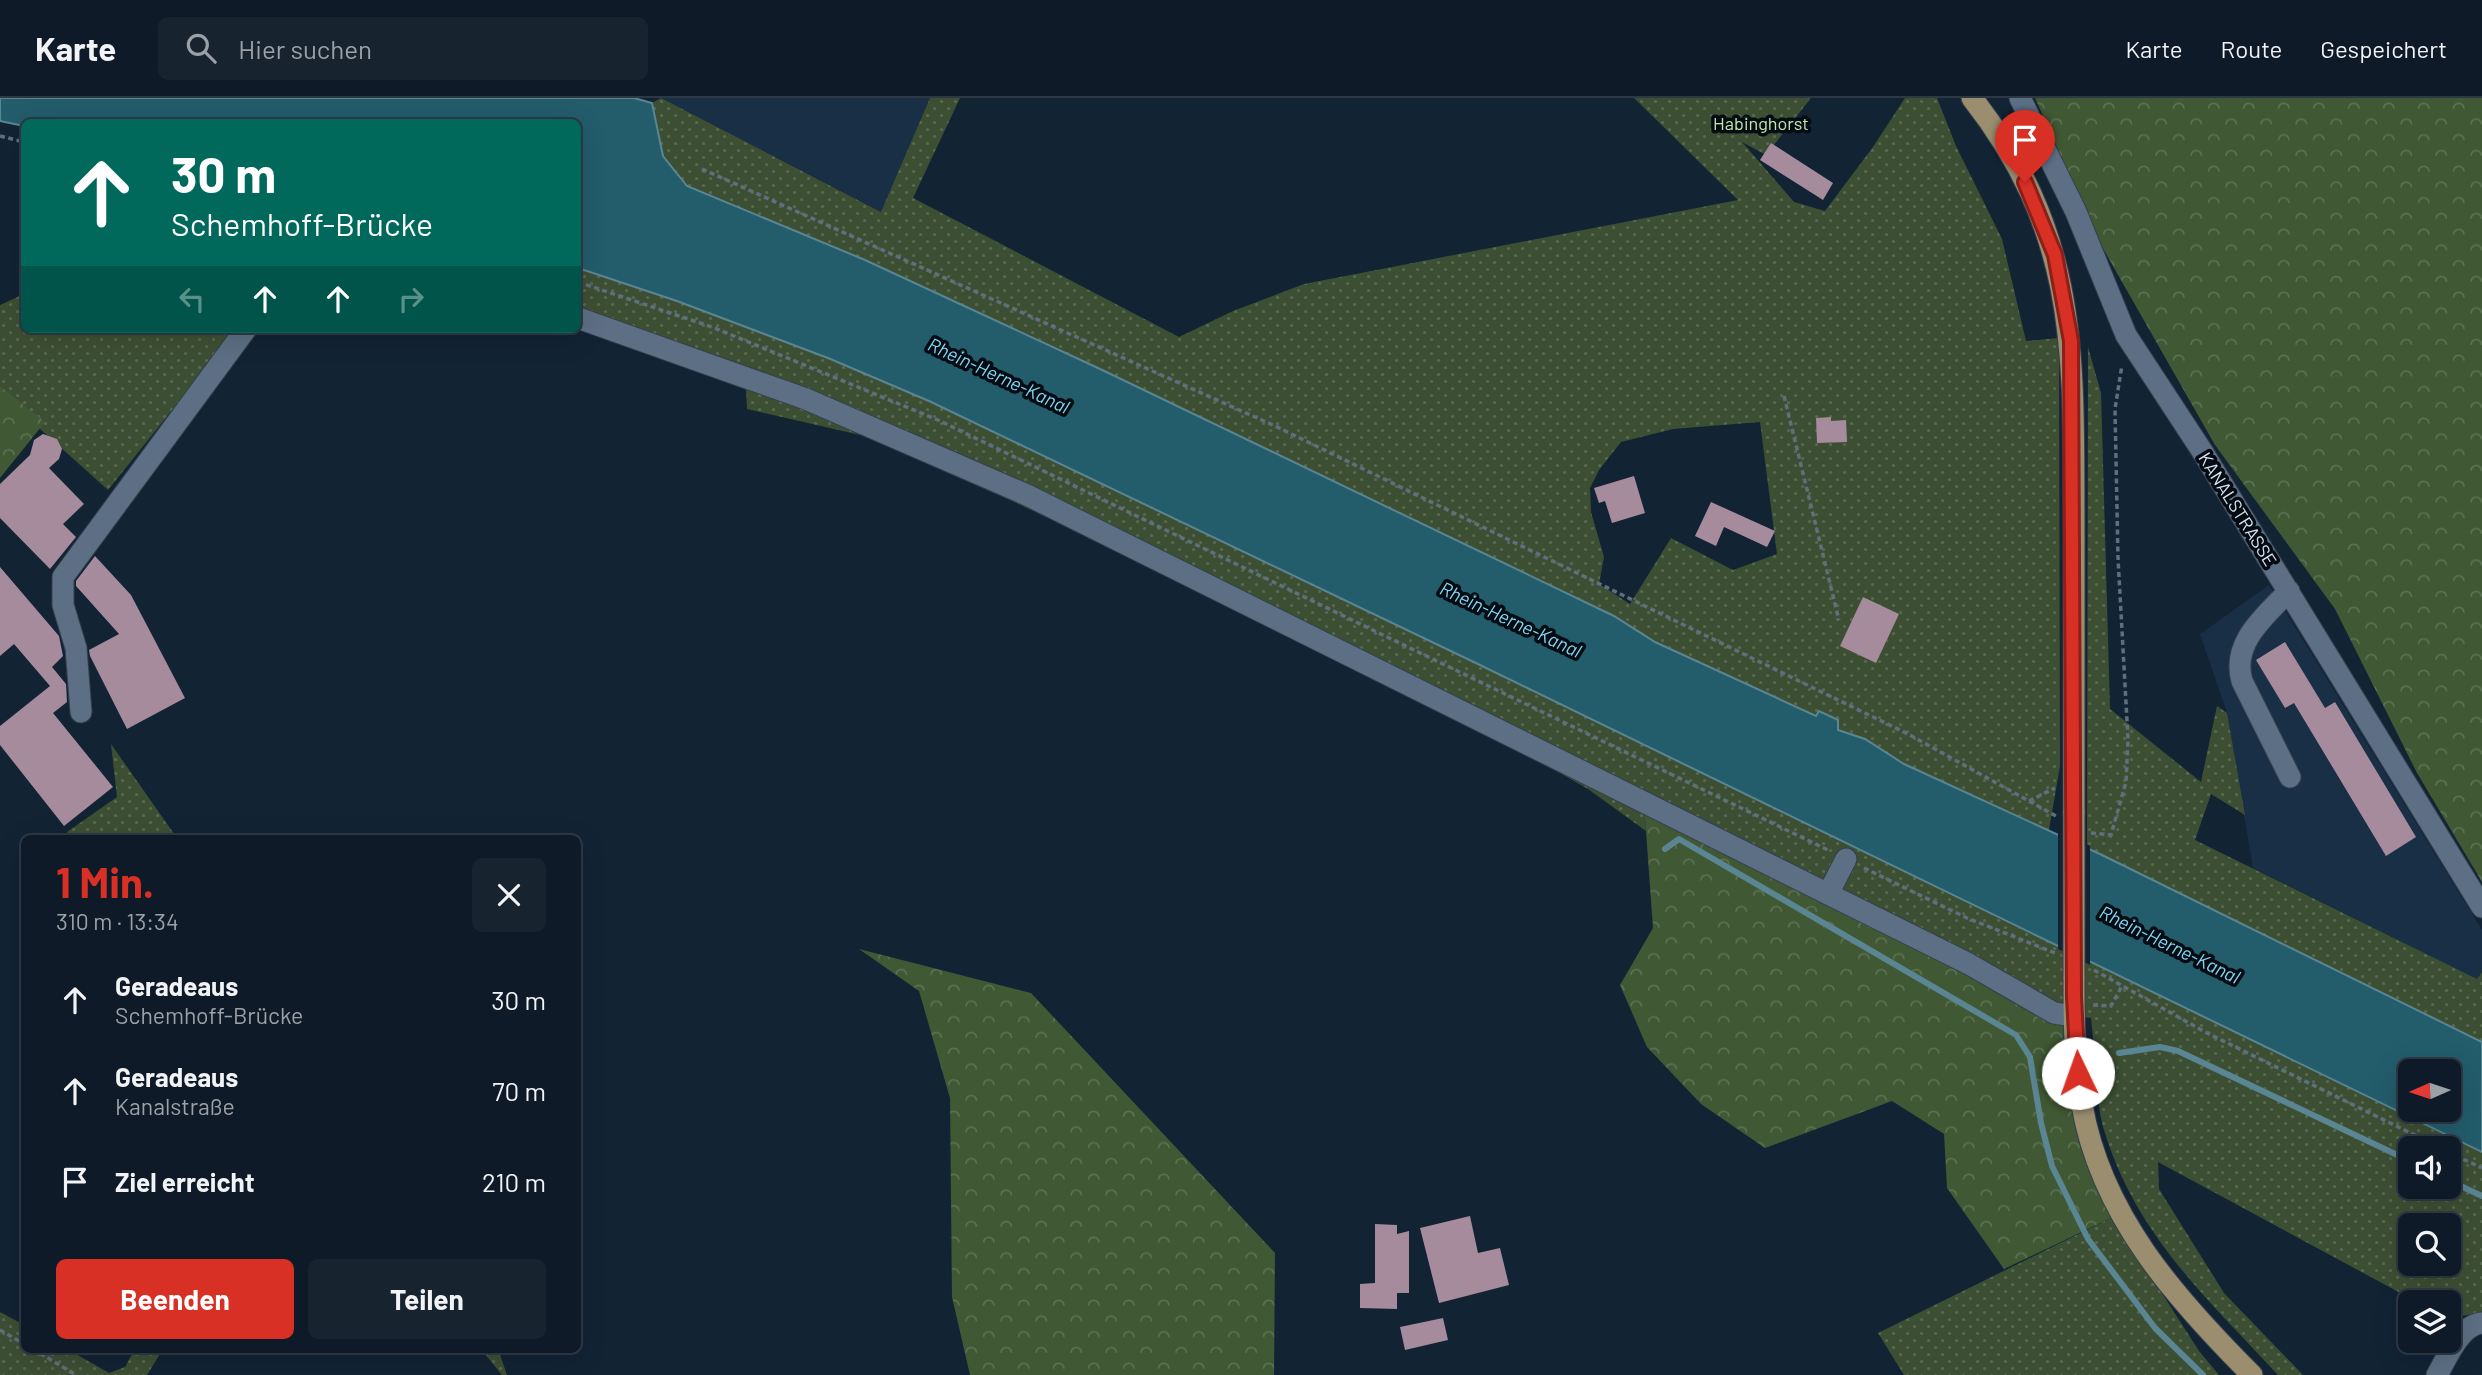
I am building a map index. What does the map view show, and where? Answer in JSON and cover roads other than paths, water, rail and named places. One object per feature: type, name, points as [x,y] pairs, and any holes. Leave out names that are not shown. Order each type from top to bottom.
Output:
[{"type":"main road","points":[[1972,98],[2008,150],[2041,216],[2055,255],[2071,341],[2074,778],[2071,817],[2080,972],[2085,1011],[2082,1105],[2098,1162],[2132,1235],[2154,1267],[2203,1326],[2252,1375]]},
{"type":"street","name":"KANALSTRASSE","points":[[2021,98],[2076,212],[2126,335],[2288,591],[2482,907]]},
{"type":"street","points":[[581,319],[806,399],[1027,495],[1969,964],[2054,1013],[2085,1011]]},
{"type":"street","points":[[81,712],[76,648],[63,605],[63,577],[243,333]]},
{"type":"street","points":[[2288,591],[2249,636],[2242,647],[2239,664],[2242,681],[2290,777]]},
{"type":"street","points":[[1828,894],[1846,859]]},
{"type":"street","points":[[2437,1375],[2459,1338],[2476,1324],[2482,1323]]},
{"type":"water","name":"Rhein-Herne-Kanal","points":[[0,98],[634,98],[652,103],[663,156],[687,186],[865,260],[1098,368],[1614,616],[1655,642],[1816,716],[1819,711],[1838,720],[1838,730],[1865,739],[1904,764],[2102,855],[2482,1042],[2482,1152],[2461,1142],[2461,1136],[2449,1136],[2420,1122],[2461,1122],[2461,1059],[2398,1059],[2398,1111],[1480,665],[929,401],[828,358],[677,301],[581,269],[581,119],[21,119],[21,125],[0,121]]},
{"type":"waterway","points":[[1665,849],[1679,839],[2016,1035],[2030,1057],[2041,1123],[2052,1166],[2088,1239],[2155,1328],[2203,1375]]},
{"type":"waterway","points":[[2119,1053],[2160,1047],[2178,1051],[2398,1155]]},
{"type":"waterway","points":[[2461,1186],[2482,1196]]},
{"type":"park label","name":"Habinghorst","points":[[1761,123]]}]
